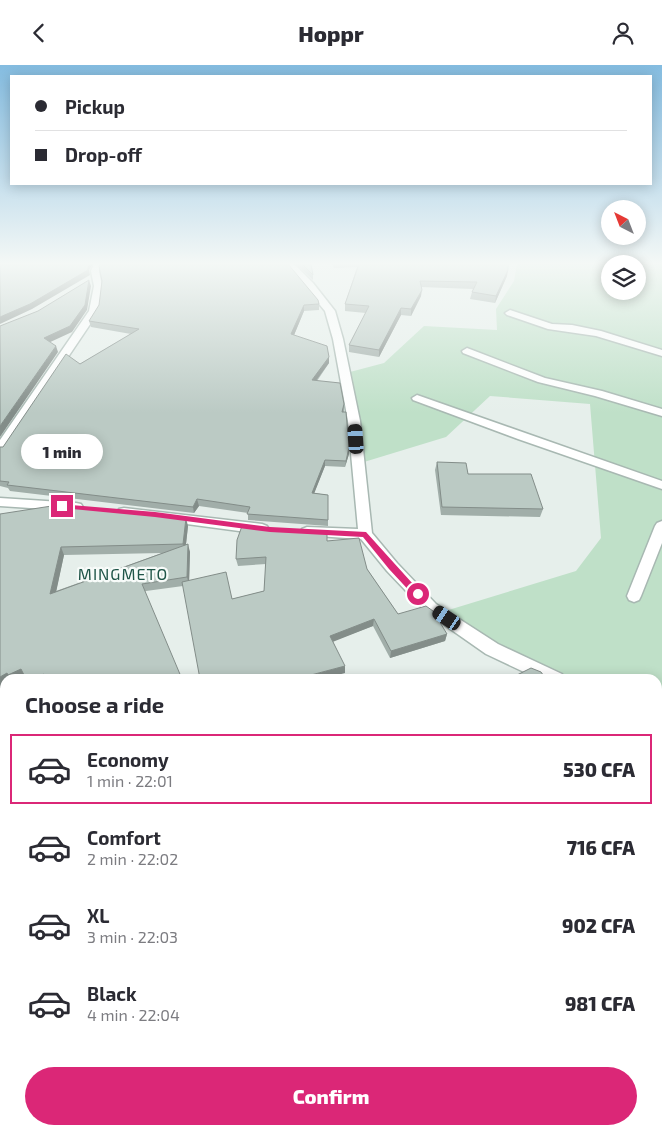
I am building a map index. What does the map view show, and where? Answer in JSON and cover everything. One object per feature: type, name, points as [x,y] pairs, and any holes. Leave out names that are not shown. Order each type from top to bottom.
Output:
[{"type":"street","points":[[0,449],[92,314]]},
{"type":"street","points":[[331,314],[338,339],[354,421],[366,535],[392,567],[431,608],[492,649],[545,674]]},
{"type":"street","points":[[513,314],[551,327],[572,328],[598,333],[662,353]]},
{"type":"street","points":[[467,351],[542,380],[598,393],[662,413]]},
{"type":"street","points":[[417,398],[522,437],[662,485]]},
{"type":"street","points":[[0,502],[90,509]]},
{"type":"street","points":[[108,510],[285,531],[366,535]]},
{"type":"street","points":[[634,596],[662,526]]},
{"type":"green space","points":[[496,314],[662,314],[662,674],[551,674],[507,653],[442,612],[576,571],[601,538],[590,404],[490,396],[446,437],[364,462],[350,372],[384,363],[424,326],[497,330]]},
{"type":"building","points":[[31,314],[79,314],[70,326],[44,338],[56,346],[0,426],[0,326]]},
{"type":"building","points":[[93,314],[300,314],[291,334],[327,346],[329,357],[312,380],[340,383],[344,404],[342,412],[346,412],[349,447],[346,461],[325,460],[312,493],[328,495],[328,520],[247,514],[250,507],[197,499],[193,507],[7,485],[9,482],[0,481],[0,447],[3,447],[66,354],[80,364],[139,329],[89,321]]},
{"type":"building","points":[[365,314],[398,314],[379,350],[349,345]]},
{"type":"building","points":[[437,462],[466,463],[468,474],[531,474],[543,509],[442,507]]},
{"type":"building","points":[[58,505],[186,518],[183,544],[61,547],[50,594],[188,544],[187,577],[142,584],[180,674],[24,674],[21,669],[10,674],[0,674],[0,514]]},
{"type":"building","points":[[242,526],[327,532],[327,541],[359,538],[367,569],[398,614],[426,606],[433,611],[447,634],[391,651],[374,619],[330,636],[345,666],[315,674],[199,674],[182,582],[226,572],[232,599],[264,591],[266,557],[236,559],[237,540]]},
{"type":"building","points":[[531,668],[542,674],[519,674]]},
{"type":"district","name":"MINGMETO","points":[[123,573]]},
{"type":"route","points":[[62,506],[155,515],[270,530],[366,535],[392,567],[418,594]]}]
